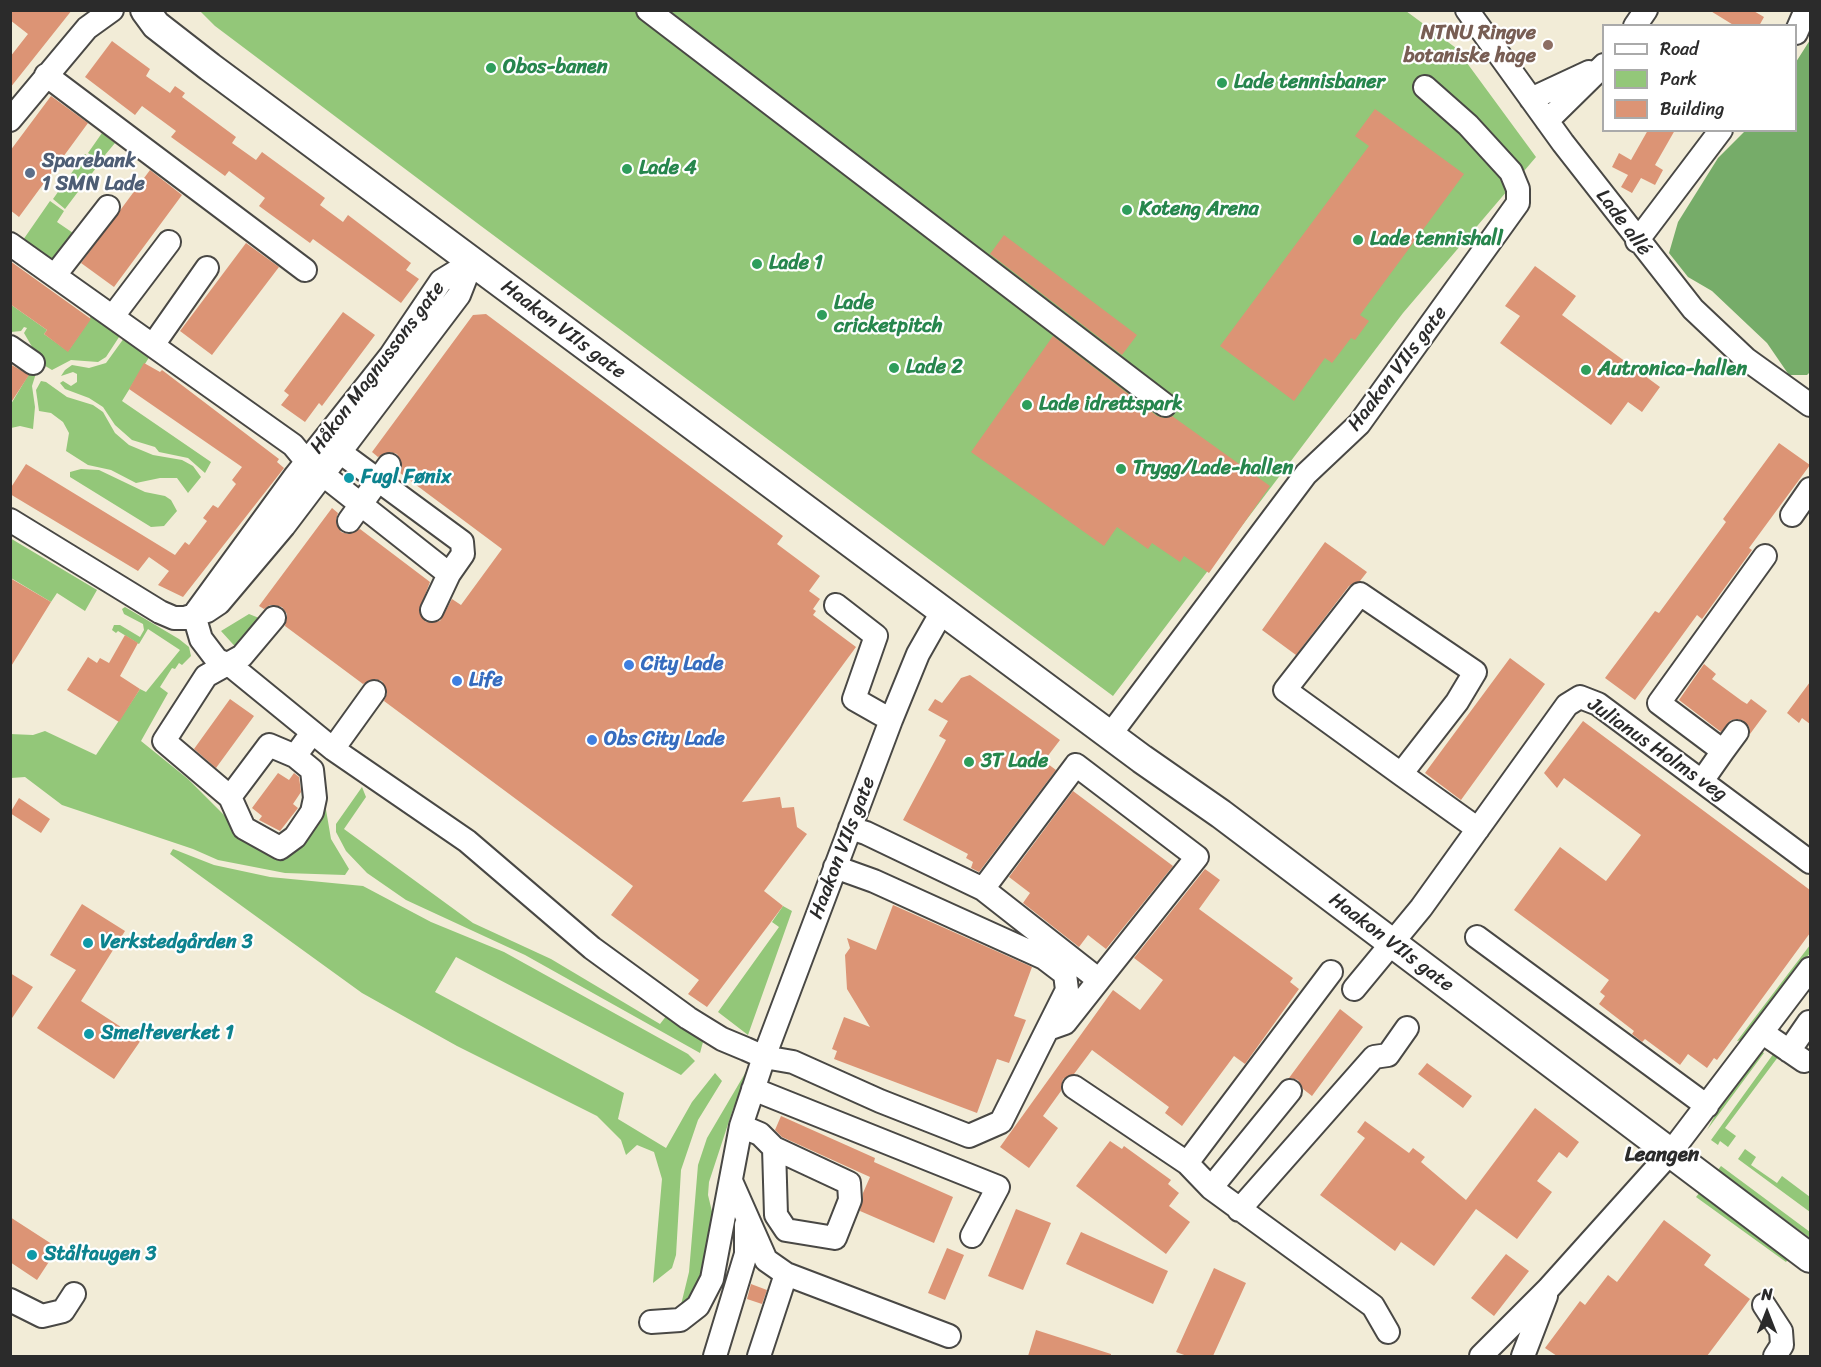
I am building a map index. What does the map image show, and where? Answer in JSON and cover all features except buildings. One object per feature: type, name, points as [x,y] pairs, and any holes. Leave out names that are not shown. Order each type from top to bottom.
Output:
[{"type":"main road","name":"Haakon VIIs gate","points":[[145,10],[156,25],[1110,735],[1400,934],[1671,1152],[1810,1258]]},
{"type":"main road","name":"Haakon VIIs gate","points":[[167,10],[186,46]]},
{"type":"street","points":[[10,120],[46,75],[94,34],[112,10]]},
{"type":"street","points":[[648,10],[1165,405]]},
{"type":"street","name":"Lade allé","points":[[1467,10],[1547,121],[1680,295],[1746,359],[1807,397]]},
{"type":"street","points":[[1636,24],[1646,10]]},
{"type":"street","points":[[1797,31],[1806,10]]},
{"type":"street","points":[[1531,99],[1602,66]]},
{"type":"street","points":[[1547,121],[1602,67]]},
{"type":"street","points":[[46,75],[305,270]]},
{"type":"street","name":"Haakon VIIs gate","points":[[1110,735],[1306,474],[1359,424],[1518,203],[1518,189],[1511,172],[1447,103],[1425,87]]},
{"type":"street","points":[[1637,241],[1719,132]]},
{"type":"street","points":[[55,275],[108,207]]},
{"type":"street","points":[[113,316],[168,242]]},
{"type":"street","points":[[10,244],[293,445],[355,512],[449,574]]},
{"type":"street","name":"Håkon Magnussons gate","points":[[194,615],[207,594],[459,295],[472,262]]},
{"type":"street","points":[[153,345],[207,268]]},
{"type":"street","points":[[10,347],[33,363]]},
{"type":"street","points":[[332,446],[383,472],[462,542],[463,554],[449,574],[432,610]]},
{"type":"street","points":[[355,512],[383,472]]},
{"type":"street","points":[[1791,515],[1810,489]]},
{"type":"street","points":[[10,520],[160,612],[174,618],[194,615],[201,639],[217,660],[230,665],[333,749],[467,841],[592,948],[722,1039],[764,1057],[793,1062],[880,1101],[969,1136],[1002,1122],[1067,990],[1065,974],[1044,958],[874,880],[836,867]]},
{"type":"street","points":[[1723,751],[1659,703],[1765,556]]},
{"type":"street","points":[[1401,774],[1457,702],[1475,672],[1360,594],[1285,690],[1401,774],[1478,829]]},
{"type":"street","points":[[836,605],[876,636],[854,699],[891,720]]},
{"type":"street","name":"Haakon VIIs gate","points":[[651,1322],[680,1320],[698,1306],[712,1279],[741,1126],[764,1057],[891,720],[918,654],[943,610]]},
{"type":"street","points":[[230,797],[269,745],[295,756],[312,770],[315,798],[312,812],[295,837],[280,848],[244,828],[230,797],[164,741],[206,676],[230,665],[258,640],[274,618]]},
{"type":"street","points":[[333,749],[374,692]]},
{"type":"street","name":"Julianus Holms veg","points":[[1354,989],[1400,934],[1567,705],[1581,697],[1598,704],[1810,862]]},
{"type":"street","points":[[1702,781],[1737,732]]},
{"type":"street","points":[[295,756],[312,733]]},
{"type":"street","points":[[983,889],[1076,765],[1197,857],[1065,1023],[1048,1029]]},
{"type":"street","points":[[850,828],[866,833],[983,889],[1099,980]]},
{"type":"street","points":[[1477,936],[1707,1106]]},
{"type":"street","points":[[1481,1356],[1548,1289],[1671,1152],[1810,969]]},
{"type":"street","points":[[1187,1163],[1331,972]]},
{"type":"street","points":[[1763,1033],[1797,1056],[1809,1022]]},
{"type":"street","points":[[1239,1210],[1374,1057],[1388,1055],[1407,1028]]},
{"type":"street","points":[[1074,1087],[1187,1163],[1211,1188],[1239,1210],[1373,1306],[1388,1332]]},
{"type":"street","points":[[753,1089],[998,1187],[972,1236]]},
{"type":"street","points":[[1211,1188],[1290,1091]]},
{"type":"street","points":[[741,1126],[760,1134],[774,1148]]},
{"type":"street","points":[[731,1181],[746,1220],[766,1260],[786,1274],[949,1336]]},
{"type":"street","points":[[715,1356],[746,1254],[746,1220]]},
{"type":"street","points":[[759,1356],[786,1274]]},
{"type":"street","points":[[1523,1356],[1548,1289]]},
{"type":"street","points":[[10,1300],[42,1316],[63,1311],[74,1294]]},
{"type":"street","points":[[1764,1305],[1781,1331],[1782,1345],[1775,1356]]},
{"type":"green space","name":"Lade idrettspark","points":[[200,11],[1406,11],[1456,48],[1536,157],[1403,313],[1113,696],[481,226],[215,26]]},
{"type":"green space","points":[[1810,40],[1810,372],[1807,375],[1789,375],[1767,343],[1712,291],[1688,277],[1669,253],[1678,222],[1718,158],[1744,132],[1797,132],[1797,60]]},
{"type":"green space","points":[[102,133],[115,143],[100,161],[88,153]]},
{"type":"green space","points":[[85,154],[99,164],[65,209],[53,199]]},
{"type":"green space","points":[[50,201],[64,211],[57,222],[76,235],[51,263],[23,240]]},
{"type":"green space","points":[[10,304],[47,330],[44,334],[68,351],[90,319],[91,309],[123,331],[106,357],[98,362],[71,360],[52,370],[42,364],[24,333],[27,328],[11,332]]},
{"type":"green space","points":[[127,334],[153,351],[122,401],[211,462],[205,473],[188,458],[159,452],[155,447],[132,440],[115,425],[103,407],[89,398],[65,389],[60,383],[63,381],[71,386],[77,382],[77,374],[73,372],[61,376],[72,365],[89,368],[106,363]]},
{"type":"green space","points":[[14,361],[37,370],[32,386],[35,407],[33,429],[20,426],[11,428],[11,404],[29,374],[13,363]]},
{"type":"green space","points":[[41,381],[67,397],[93,405],[103,412],[115,433],[129,445],[153,455],[182,460],[193,466],[201,477],[188,493],[177,478],[160,478],[136,483],[111,470],[88,465],[66,451],[69,433],[63,422],[51,413],[39,411],[36,390]]},
{"type":"green space","points":[[81,469],[99,470],[145,492],[165,496],[171,500],[177,511],[164,526],[151,527],[70,477],[70,472]]},
{"type":"green space","points":[[10,538],[97,590],[85,611],[57,593],[51,602],[11,578]]},
{"type":"green space","points":[[125,607],[179,639],[189,647],[191,656],[182,665],[179,663],[175,669],[172,668],[160,687],[168,693],[141,741],[188,779],[259,850],[280,851],[324,798],[331,839],[349,869],[345,875],[285,873],[218,860],[193,849],[62,805],[25,777],[11,778],[10,734],[33,735],[45,731],[96,755],[140,689],[146,692],[180,650],[148,629],[139,644],[118,631],[116,633],[112,630],[114,625],[120,625],[140,637],[144,630],[143,624],[124,614],[122,609]]},
{"type":"green space","points":[[249,614],[264,620],[240,652],[221,631]]},
{"type":"green space","points":[[362,787],[366,797],[344,829],[473,923],[551,959],[660,1024],[667,1015],[703,1042],[700,1053],[525,955],[406,900],[367,873],[346,851],[336,832],[336,824]]},
{"type":"green space","points":[[173,849],[214,865],[270,877],[363,886],[431,922],[504,952],[688,1054],[695,1061],[681,1075],[456,957],[435,992],[624,1093],[618,1119],[666,1148],[692,1102],[715,1073],[722,1081],[698,1120],[681,1170],[676,1255],[672,1268],[653,1283],[662,1179],[654,1152],[637,1145],[626,1155],[621,1140],[597,1116],[457,1046],[362,993],[170,854]]},
{"type":"green space","points":[[783,906],[792,911],[748,1035],[718,1012],[779,927],[772,922]]},
{"type":"green space","points":[[1810,945],[1810,953],[1746,1039],[1737,1041]]},
{"type":"green space","points":[[1761,1051],[1764,1053],[1707,1130],[1720,1106]]},
{"type":"green space","points":[[1774,1053],[1778,1057],[1725,1128],[1736,1136],[1728,1147],[1720,1141],[1718,1145],[1711,1140]]},
{"type":"green space","points":[[747,1070],[748,1078],[733,1109],[709,1182],[708,1195],[715,1224],[700,1290],[679,1313],[689,1272],[698,1165],[707,1138]]},
{"type":"green space","points":[[1745,1149],[1756,1157],[1751,1165],[1777,1183],[1782,1176],[1810,1197],[1810,1212],[1738,1159]]},
{"type":"green space","points":[[1721,1166],[1810,1232],[1810,1238],[1718,1170]]},
{"type":"green space","points":[[1700,1192],[1789,1258],[1786,1262],[1696,1197]]},
{"type":"place","name":"NTNU Ringve botaniske hage","points":[[1548,45]]},
{"type":"place","name":"Obos-banen","points":[[491,68]]},
{"type":"place","name":"Lade tennisbaner","points":[[1222,83]]},
{"type":"place","name":"Lade 4","points":[[627,169]]},
{"type":"place","name":"Sparebank 1 SMN Lade","points":[[30,173]]},
{"type":"place","name":"Koteng Arena","points":[[1127,210]]},
{"type":"place","name":"Lade tennishall","points":[[1358,240]]},
{"type":"place","name":"Lade 1","points":[[757,264]]},
{"type":"place","name":"Lade cricketpitch","points":[[822,315]]},
{"type":"place","name":"Lade 2","points":[[894,368]]},
{"type":"place","name":"Autronica-hallen","points":[[1586,370]]},
{"type":"place","name":"Lade idrettspark","points":[[1027,405]]},
{"type":"place","name":"Trygg/Lade-hallen","points":[[1121,469]]},
{"type":"place","name":"Fugl Fønix","points":[[349,478]]},
{"type":"place","name":"City Lade","points":[[629,665]]},
{"type":"place","name":"Life","points":[[457,681]]},
{"type":"place","name":"Obs City Lade","points":[[592,740]]},
{"type":"place","name":"3T Lade","points":[[969,762]]},
{"type":"place","name":"Verkstedgården 3","points":[[88,943]]},
{"type":"place","name":"Smelteverket 1","points":[[89,1034]]},
{"type":"place","name":"Ståltaugen 3","points":[[32,1255]]},
{"type":"district","name":"Leangen","points":[[1662,1156]]}]
